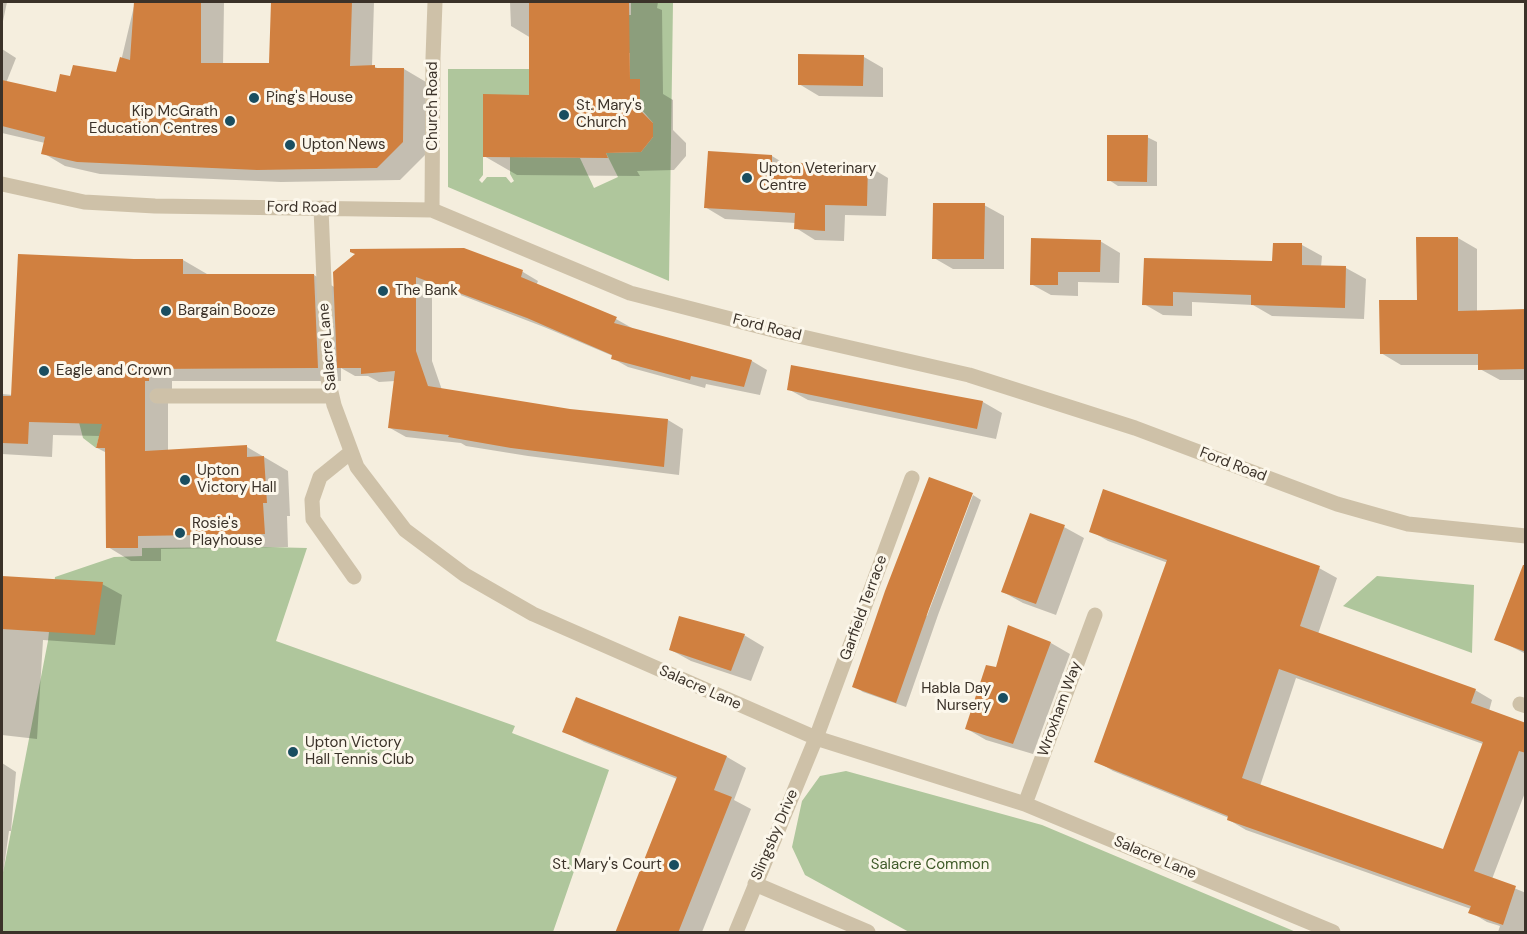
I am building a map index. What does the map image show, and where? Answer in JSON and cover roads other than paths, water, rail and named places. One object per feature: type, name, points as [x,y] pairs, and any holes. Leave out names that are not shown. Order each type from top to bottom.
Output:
[{"type":"street","name":"Church Road","points":[[432,210],[435,2]]},
{"type":"street","name":"Ford Road","points":[[2,184],[84,202],[155,206],[432,210],[497,235],[630,293],[781,332],[969,375],[1135,428],[1337,504],[1408,524],[1526,536]]},
{"type":"street","name":"Salacre Lane","points":[[321,208],[328,380],[351,452],[357,467],[405,530],[465,575],[533,614],[816,738],[1025,804],[1333,933]]},
{"type":"street","points":[[157,396],[332,396]]},
{"type":"street","points":[[351,452],[320,477],[312,500],[314,519],[354,577]]},
{"type":"street","name":"Garfield Terrace","points":[[816,738],[912,478]]},
{"type":"street","name":"Wroxham Way","points":[[1025,804],[1095,615]]},
{"type":"street","name":"Slingsby Drive","points":[[736,933],[816,738]]},
{"type":"street","points":[[755,884],[868,933]]},
{"type":"place","name":"Ping's House","points":[[254,98]]},
{"type":"place","name":"St. Mary's Church","points":[[564,115]]},
{"type":"place","name":"Kip McGrath Education Centres","points":[[230,121]]},
{"type":"place","name":"Upton News","points":[[290,145]]},
{"type":"place","name":"Upton Veterinary Centre","points":[[747,178]]},
{"type":"place","name":"The Bank","points":[[383,291]]},
{"type":"place","name":"Bargain Booze","points":[[166,311]]},
{"type":"place","name":"Eagle and Crown","points":[[44,371]]},
{"type":"place","name":"Upton Victory Hall","points":[[185,480]]},
{"type":"place","name":"Rosie's Playhouse","points":[[180,533]]},
{"type":"place","name":"Habla Day Nursery","points":[[1003,698]]},
{"type":"place","name":"Upton Victory Hall Tennis Club","points":[[293,752]]},
{"type":"place","name":"St. Mary's Court","points":[[674,865]]},
{"type":"park label","name":"Salacre Common","points":[[930,865]]}]
